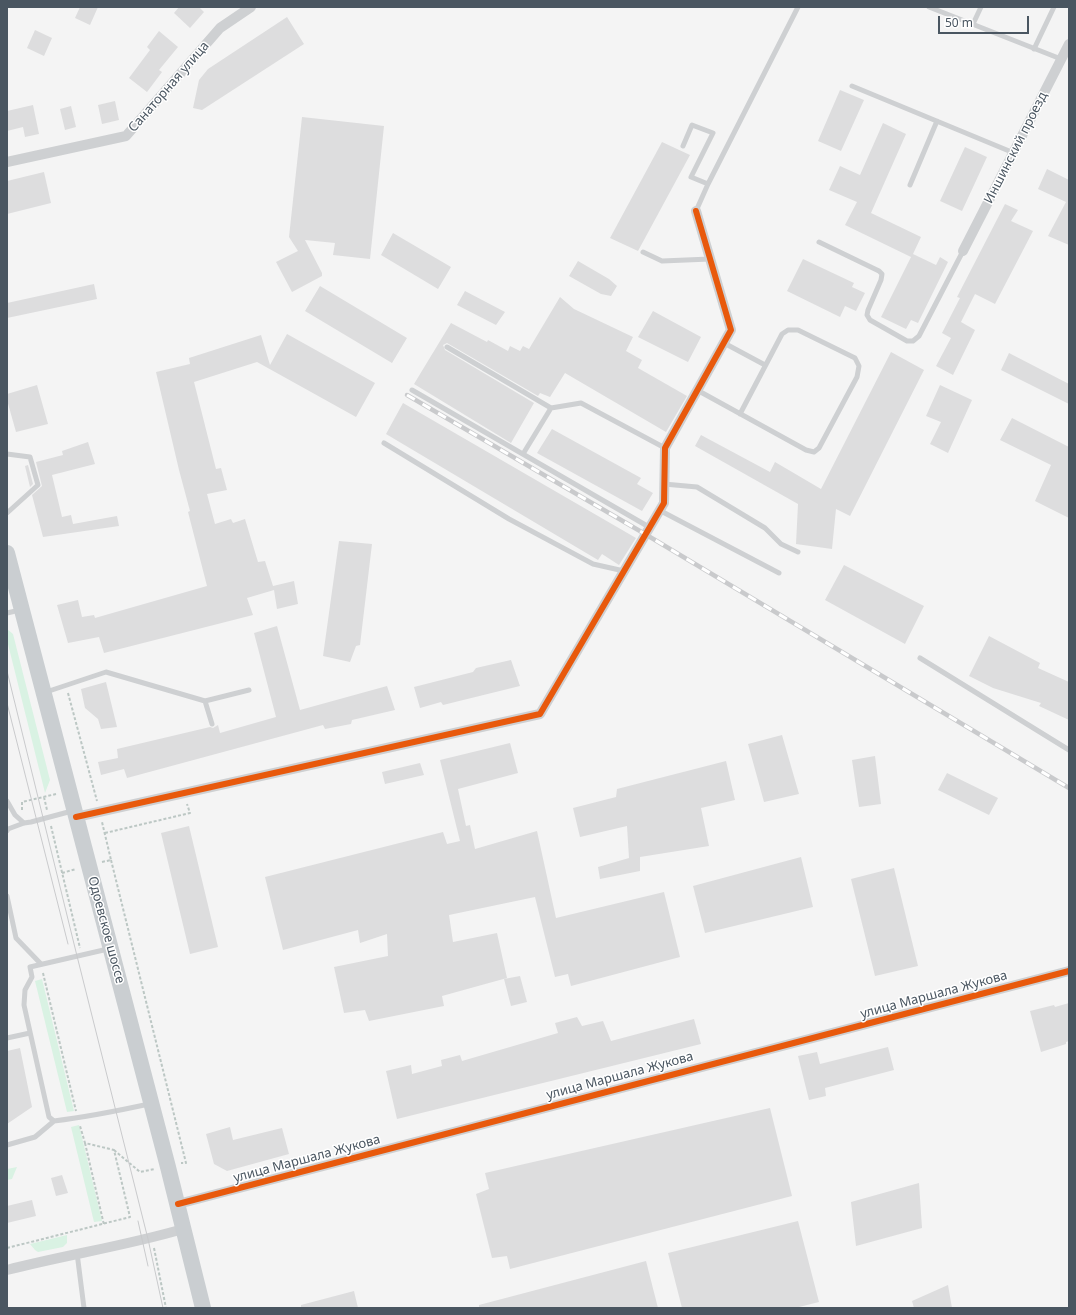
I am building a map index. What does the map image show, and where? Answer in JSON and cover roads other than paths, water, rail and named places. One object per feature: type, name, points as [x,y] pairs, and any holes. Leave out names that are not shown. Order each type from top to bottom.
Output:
[{"type":"main road","name":"Одоевское шоссе","points":[[7,553],[14,611],[44,694],[178,1204],[203,1308]]},
{"type":"street","name":"Санаторная улица","points":[[7,162],[126,136],[220,28],[251,7]]},
{"type":"street","name":"Иншинский проезд","points":[[963,251],[1069,44]]},
{"type":"street","points":[[75,814],[100,812],[540,714],[664,503],[665,448],[731,330],[696,210]]},
{"type":"street","name":"улица Маршала Жукова","points":[[178,1204],[1069,971]]},
{"type":"street","points":[[7,1270],[77,1253],[151,1238],[183,1229]]},
{"type":"lane","points":[[696,210],[798,7]]},
{"type":"lane","points":[[929,7],[1061,60]]},
{"type":"lane","points":[[973,24],[981,7]]},
{"type":"lane","points":[[1034,49],[1054,7]]},
{"type":"lane","points":[[852,86],[1014,153]]},
{"type":"lane","points":[[910,185],[938,121]]},
{"type":"lane","points":[[683,146],[692,125],[713,134],[691,177],[708,184]]},
{"type":"lane","points":[[819,242],[879,271],[882,274],[881,280],[868,310],[870,320],[907,340],[913,341],[919,336],[963,251]]},
{"type":"lane","points":[[643,252],[662,261],[710,258]]},
{"type":"lane","points":[[697,390],[740,414],[806,450],[814,452],[819,448],[854,383],[859,366],[855,358],[798,330],[788,330],[782,334],[740,414]]},
{"type":"lane","points":[[724,343],[765,365]]},
{"type":"lane","points":[[447,347],[551,408],[581,403],[665,448]]},
{"type":"lane","points":[[412,390],[649,527]]},
{"type":"lane","points":[[523,454],[551,408]]},
{"type":"lane","points":[[384,444],[509,519],[593,564],[624,571]]},
{"type":"lane","points":[[7,454],[30,457],[38,485],[7,513]]},
{"type":"lane","points":[[664,484],[697,487],[765,528],[781,544],[798,552]]},
{"type":"lane","points":[[659,510],[779,573]]},
{"type":"lane","points":[[920,658],[1069,750]]},
{"type":"lane","points":[[44,694],[106,672],[205,701],[249,690]]},
{"type":"lane","points":[[205,701],[212,724]]},
{"type":"lane","points":[[7,801],[15,815],[24,823]]},
{"type":"lane","points":[[7,831],[24,823],[75,814]]},
{"type":"lane","points":[[7,896],[16,938],[41,964]]},
{"type":"lane","points":[[54,1121],[49,1117],[24,1005],[25,990],[32,977],[30,967],[111,949]]},
{"type":"lane","points":[[7,1038],[30,1033]]},
{"type":"lane","points":[[7,1145],[35,1137],[54,1121],[110,1113],[151,1103]]},
{"type":"lane","points":[[77,1253],[84,1308]]},
{"type":"tram line","points":[[7,671],[148,1239],[163,1308]]},
{"type":"tram line","points":[[7,703],[68,944]]},
{"type":"tram line","points":[[138,1221],[148,1266]]},
{"type":"railway","points":[[407,395],[645,534],[1069,788]]}]
